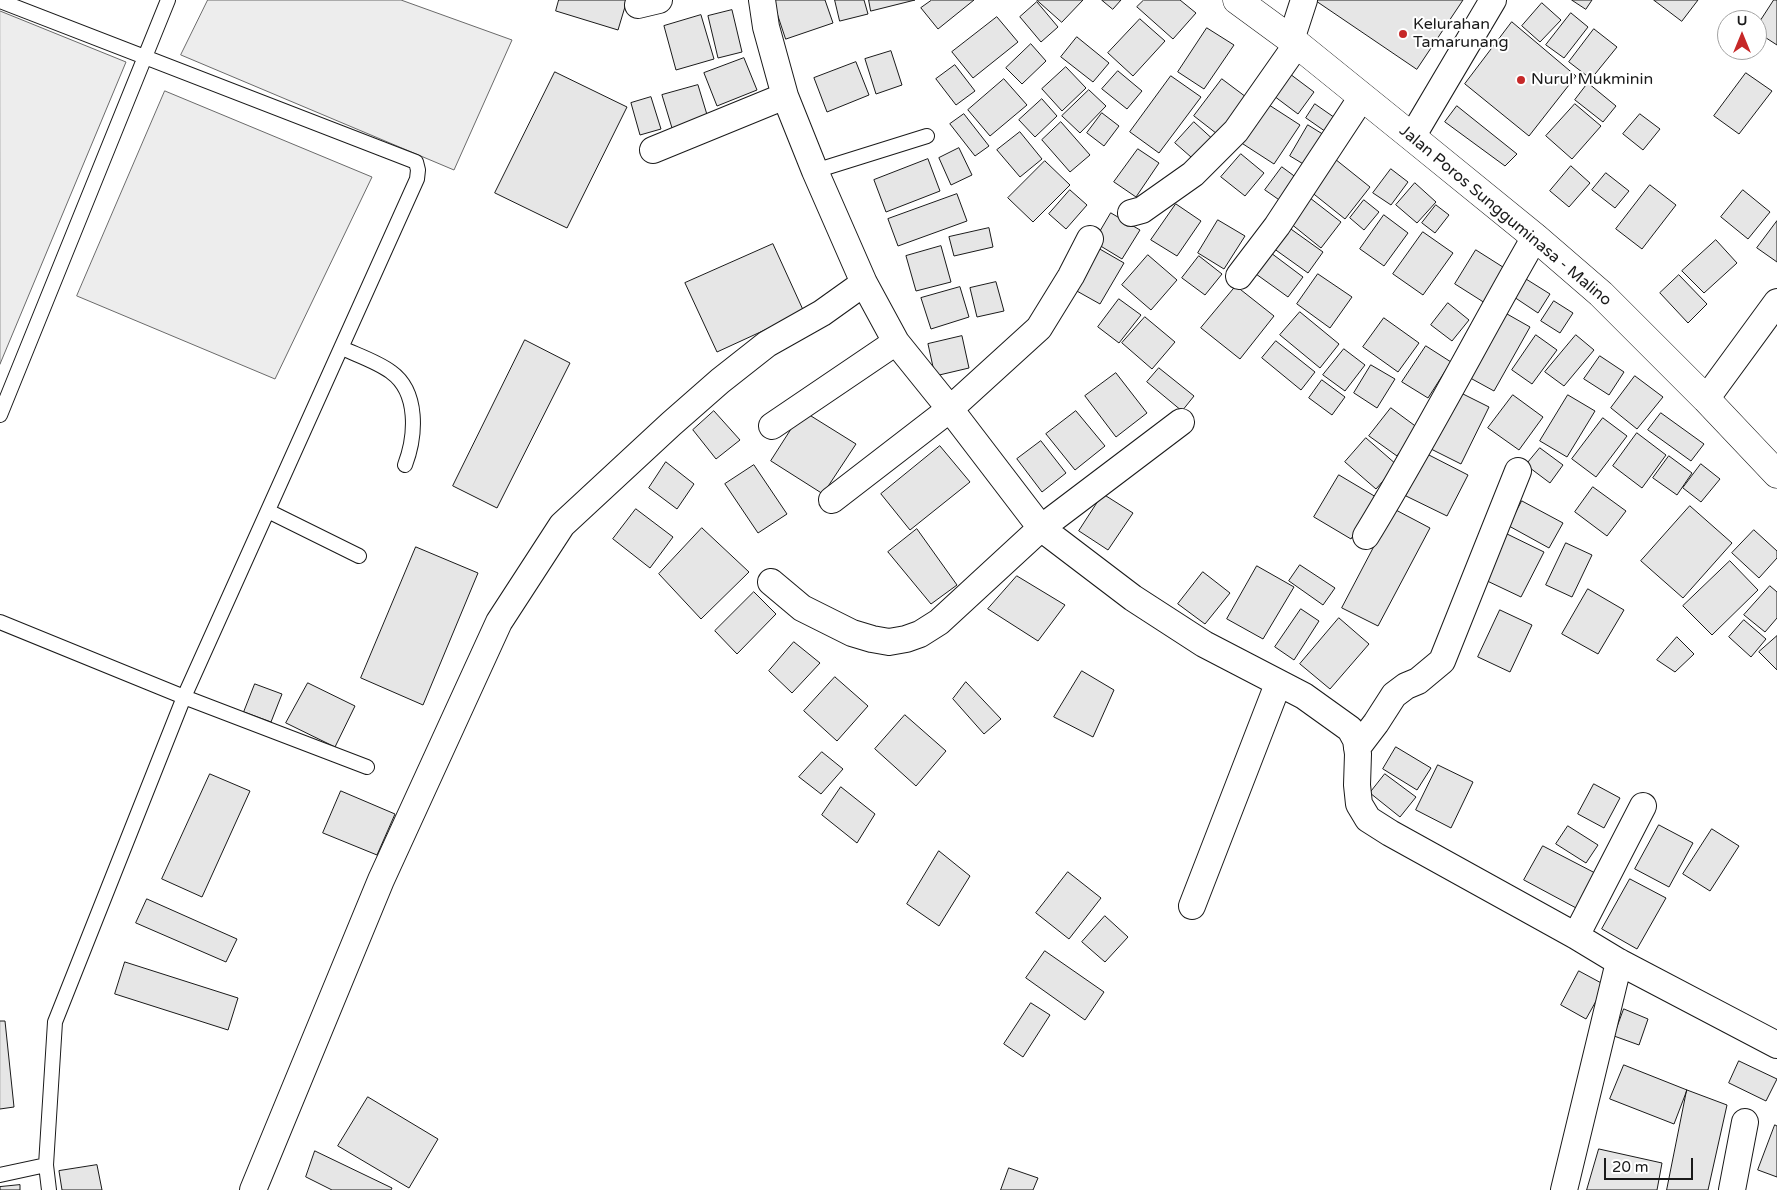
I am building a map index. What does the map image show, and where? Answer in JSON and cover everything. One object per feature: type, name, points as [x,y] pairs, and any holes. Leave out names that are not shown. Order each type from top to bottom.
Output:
[{"type":"main road","name":"Jalan Poros Sungguminasa - Malino","points":[[1238,0],[1294,42],[1412,137],[1535,237],[1601,294],[1706,399],[1777,474]]},
{"type":"street","points":[[762,0],[766,27],[786,96],[815,171],[864,283],[896,342],[950,408],[1040,528],[1133,598],[1204,644],[1304,696],[1350,729],[1356,740],[1357,748],[1359,804],[1368,819],[1390,834],[1576,936],[1619,962],[1777,1045]]},
{"type":"street","points":[[1131,213],[1142,210],[1193,174],[1236,131],[1294,42],[1304,0]]},
{"type":"street","points":[[1412,137],[1493,0]]},
{"type":"street","points":[[653,150],[786,96]]},
{"type":"street","points":[[1239,276],[1277,226],[1362,97]]},
{"type":"street","points":[[1366,536],[1394,491],[1486,322],[1535,237]]},
{"type":"street","points":[[832,500],[950,408],[1039,328],[1071,276],[1090,239]]},
{"type":"street","points":[[253,1190],[381,880],[499,622],[562,525],[670,424],[753,354],[822,313],[864,283]]},
{"type":"street","points":[[1706,399],[1777,302]]},
{"type":"street","points":[[772,426],[896,342]]},
{"type":"street","points":[[771,582],[802,608],[852,633],[889,642],[920,634],[940,622],[1040,528],[1181,422]]},
{"type":"street","points":[[1357,748],[1394,695],[1406,686],[1418,681],[1442,661],[1518,471]]},
{"type":"street","points":[[1192,906],[1278,684]]},
{"type":"street","points":[[1576,936],[1643,806]]},
{"type":"street","points":[[1564,1190],[1619,962]]},
{"type":"street","points":[[1732,1190],[1745,1122]]},
{"type":"lane","points":[[0,415],[168,0]]},
{"type":"lane","points":[[0,1],[416,162],[418,170],[417,179],[342,348],[184,697],[55,1022],[46,1165],[49,1190]]},
{"type":"lane","points":[[815,171],[927,136]]},
{"type":"lane","points":[[342,348],[390,371],[404,384],[414,422],[412,448],[405,465]]},
{"type":"lane","points":[[268,511],[359,556]]},
{"type":"lane","points":[[0,622],[184,697],[367,767]]},
{"type":"lane","points":[[0,1175],[46,1165]]},
{"type":"shaded area","points":[[208,0],[401,0],[512,40],[454,170],[181,55]]},
{"type":"shaded area","points":[[0,11],[126,62],[0,364]]},
{"type":"shaded area","points":[[165,91],[372,177],[275,379],[77,296]]},
{"type":"building","points":[[559,0],[627,0],[618,30],[556,11]]},
{"type":"building","points":[[773,0],[825,0],[833,23],[786,39]]},
{"type":"building","points":[[835,0],[864,0],[868,14],[840,21]]},
{"type":"building","points":[[869,0],[915,0],[871,11]]},
{"type":"building","points":[[932,0],[974,0],[938,29],[921,8]]},
{"type":"building","points":[[1037,0],[1083,0],[1062,22]]},
{"type":"building","points":[[1102,0],[1121,0],[1113,9]]},
{"type":"building","points":[[1144,0],[1180,0],[1196,13],[1173,39],[1137,7]]},
{"type":"building","name":"Kelurahan Tamarunang","points":[[1315,0],[1463,0],[1417,69]]},
{"type":"building","points":[[1572,0],[1592,0],[1586,9]]},
{"type":"building","points":[[1654,0],[1698,0],[1682,21]]},
{"type":"building","points":[[1774,0],[1777,0],[1777,45],[1767,38],[1767,11]]},
{"type":"building","points":[[1037,2],[1058,27],[1041,42],[1020,17]]},
{"type":"building","points":[[1542,3],[1561,20],[1540,42],[1522,26]]},
{"type":"building","points":[[732,10],[742,52],[718,58],[708,16]]},
{"type":"building","points":[[1571,13],[1588,27],[1564,58],[1546,45]]},
{"type":"building","points":[[701,15],[714,59],[676,70],[664,26]]},
{"type":"building","points":[[997,17],[1018,42],[973,78],[952,52]]},
{"type":"building","points":[[1140,19],[1165,41],[1133,76],[1108,53]]},
{"type":"building","name":"Nurul Mukminin","points":[[1512,22],[1576,76],[1529,136],[1465,84]]},
{"type":"building","points":[[1207,28],[1234,45],[1204,89],[1178,72]]},
{"type":"building","points":[[1594,29],[1617,47],[1591,79],[1569,62]]},
{"type":"building","points":[[1077,37],[1109,63],[1093,82],[1061,57]]},
{"type":"building","points":[[1031,44],[1046,61],[1022,84],[1006,68]]},
{"type":"building","points":[[891,51],[902,85],[876,94],[865,59]]},
{"type":"building","points":[[744,58],[757,90],[717,106],[704,73]]},
{"type":"building","points":[[856,62],[869,95],[827,112],[814,78]]},
{"type":"building","points":[[955,65],[975,91],[956,105],[936,79]]},
{"type":"building","points":[[1066,67],[1086,88],[1062,111],[1042,89]]},
{"type":"building","points":[[1118,71],[1142,91],[1127,109],[1102,89]]},
{"type":"building","points":[[555,72],[627,107],[567,228],[495,193]]},
{"type":"building","points":[[1746,73],[1772,91],[1739,134],[1714,116]]},
{"type":"building","points":[[1290,74],[1314,92],[1298,114],[1274,96]]},
{"type":"building","points":[[1171,76],[1201,97],[1159,153],[1130,132]]},
{"type":"building","points":[[1004,79],[1027,105],[990,136],[968,110]]},
{"type":"building","points":[[1222,79],[1250,100],[1221,137],[1194,116]]},
{"type":"building","points":[[1588,83],[1616,106],[1603,122],[1575,100]]},
{"type":"building","points":[[698,85],[708,118],[672,128],[662,95]]},
{"type":"building","points":[[1089,90],[1106,106],[1080,133],[1062,116]]},
{"type":"building","points":[[651,97],[661,129],[640,135],[631,103]]},
{"type":"building","points":[[1042,99],[1057,116],[1035,137],[1019,120]]},
{"type":"building","points":[[1266,103],[1300,125],[1274,164],[1240,142]]},
{"type":"building","points":[[1315,104],[1338,120],[1329,134],[1306,118]]},
{"type":"building","points":[[1575,104],[1601,126],[1572,159],[1546,136]]},
{"type":"building","points":[[1457,106],[1517,154],[1505,166],[1445,122]]},
{"type":"building","points":[[1102,113],[1119,126],[1104,146],[1087,133]]},
{"type":"building","points":[[964,114],[989,146],[975,156],[950,124]]},
{"type":"building","points":[[1640,114],[1660,129],[1643,150],[1623,134]]},
{"type":"building","points":[[1061,122],[1090,155],[1070,172],[1042,140]]},
{"type":"building","points":[[1194,122],[1217,143],[1199,164],[1175,143]]},
{"type":"building","points":[[1308,125],[1329,138],[1310,168],[1290,156]]},
{"type":"building","points":[[1020,132],[1042,159],[1020,177],[997,150]]},
{"type":"building","points":[[959,148],[972,175],[951,185],[939,158]]},
{"type":"building","points":[[1138,149],[1159,163],[1136,197],[1114,182]]},
{"type":"building","points":[[1241,154],[1264,173],[1245,196],[1221,177]]},
{"type":"building","points":[[928,159],[940,191],[886,212],[874,180]]},
{"type":"building","points":[[1335,159],[1370,187],[1345,219],[1310,191]]},
{"type":"building","points":[[1045,161],[1070,185],[1033,222],[1008,198]]},
{"type":"building","points":[[1571,166],[1590,183],[1569,207],[1550,191]]},
{"type":"building","points":[[1282,167],[1301,181],[1285,204],[1265,190]]},
{"type":"building","points":[[1391,169],[1408,182],[1391,205],[1373,193]]},
{"type":"building","points":[[1606,173],[1629,191],[1615,208],[1592,190]]},
{"type":"building","points":[[1415,183],[1436,202],[1417,223],[1396,205]]},
{"type":"building","points":[[1650,185],[1676,205],[1642,249],[1616,229]]},
{"type":"building","points":[[1070,190],[1087,205],[1066,229],[1049,214]]},
{"type":"building","points":[[1743,190],[1770,212],[1748,239],[1721,217]]},
{"type":"building","points":[[957,194],[967,221],[898,246],[888,219]]},
{"type":"building","points":[[1310,198],[1341,222],[1321,248],[1290,223]]},
{"type":"building","points":[[1364,200],[1379,212],[1364,230],[1350,218]]},
{"type":"building","points":[[1176,204],[1201,221],[1177,256],[1151,240]]},
{"type":"building","points":[[1436,205],[1449,215],[1435,233],[1422,223]]},
{"type":"building","points":[[1111,213],[1140,230],[1122,259],[1094,242]]},
{"type":"building","points":[[1384,215],[1408,233],[1384,266],[1360,249]]},
{"type":"building","points":[[1218,220],[1245,236],[1224,269],[1198,253]]},
{"type":"building","points":[[1777,221],[1777,262],[1757,248]]},
{"type":"building","points":[[1288,227],[1323,252],[1308,273],[1273,248]]},
{"type":"building","points":[[989,228],[993,247],[954,256],[949,237]]},
{"type":"building","points":[[1423,232],[1453,253],[1423,295],[1393,274]]},
{"type":"building","points":[[1716,240],[1737,263],[1704,293],[1682,271]]},
{"type":"building","points":[[773,244],[804,312],[717,352],[685,283]]},
{"type":"building","points":[[941,246],[951,282],[916,291],[906,256]]},
{"type":"building","points":[[1098,248],[1124,263],[1100,304],[1075,290]]},
{"type":"building","points":[[1476,250],[1506,269],[1485,303],[1455,284]]},
{"type":"building","points":[[1271,253],[1303,277],[1288,297],[1256,274]]},
{"type":"building","points":[[1148,255],[1177,280],[1151,310],[1122,285]]},
{"type":"building","points":[[1199,256],[1222,274],[1205,295],[1182,278]]},
{"type":"building","points":[[1318,274],[1352,297],[1330,328],[1297,304]]},
{"type":"building","points":[[1679,275],[1707,304],[1688,323],[1660,293]]},
{"type":"building","points":[[1526,279],[1550,294],[1538,313],[1514,297]]},
{"type":"building","points":[[996,282],[1004,311],[977,317],[970,288]]},
{"type":"building","points":[[1236,286],[1274,316],[1240,359],[1201,328]]},
{"type":"building","points":[[960,287],[969,317],[931,329],[921,298]]},
{"type":"building","points":[[1119,299],[1141,315],[1119,343],[1098,327]]},
{"type":"building","points":[[1554,301],[1573,313],[1560,333],[1541,321]]},
{"type":"building","points":[[1448,303],[1469,320],[1452,341],[1431,325]]},
{"type":"building","points":[[1500,310],[1530,327],[1494,391],[1463,374]]},
{"type":"building","points":[[1300,312],[1339,344],[1320,368],[1280,335]]},
{"type":"building","points":[[1145,317],[1175,342],[1152,369],[1122,343]]},
{"type":"building","points":[[1384,318],[1419,343],[1398,372],[1363,347]]},
{"type":"building","points":[[1536,335],[1557,350],[1532,384],[1512,370]]},
{"type":"building","points":[[1576,335],[1594,350],[1564,386],[1545,372]]},
{"type":"building","points":[[962,336],[969,368],[935,376],[928,344]]},
{"type":"building","points":[[525,340],[570,363],[497,508],[453,486]]},
{"type":"building","points":[[1276,341],[1315,372],[1301,390],[1262,358]]},
{"type":"building","points":[[1426,346],[1451,362],[1428,398],[1402,382]]},
{"type":"building","points":[[1344,349],[1365,365],[1345,391],[1323,375]]},
{"type":"building","points":[[1600,356],[1624,372],[1609,395],[1584,379]]},
{"type":"building","points":[[1371,365],[1395,379],[1377,408],[1354,393]]},
{"type":"building","points":[[1159,368],[1194,396],[1182,411],[1147,382]]},
{"type":"building","points":[[1116,373],[1147,413],[1116,437],[1085,396]]},
{"type":"building","points":[[1635,376],[1663,397],[1637,429],[1611,408]]},
{"type":"building","points":[[1322,380],[1345,397],[1332,415],[1309,398]]},
{"type":"building","points":[[1459,392],[1489,407],[1461,464],[1431,449]]},
{"type":"building","points":[[1513,395],[1543,417],[1519,450],[1488,428]]},
{"type":"building","points":[[1568,395],[1595,411],[1567,457],[1540,441]]},
{"type":"building","points":[[1391,408],[1418,428],[1397,456],[1369,436]]},
{"type":"building","points":[[714,411],[740,440],[716,459],[693,430]]},
{"type":"building","points":[[803,411],[856,444],[823,494],[771,461]]},
{"type":"building","points":[[1076,411],[1105,446],[1075,470],[1046,434]]},
{"type":"building","points":[[1661,413],[1704,444],[1691,461],[1648,430]]},
{"type":"building","points":[[1603,418],[1627,436],[1596,477],[1572,459]]},
{"type":"building","points":[[1637,433],[1666,455],[1642,488],[1613,466]]},
{"type":"building","points":[[1366,438],[1397,465],[1376,489],[1345,462]]},
{"type":"building","points":[[1041,441],[1066,473],[1042,492],[1017,459]]},
{"type":"building","points":[[940,446],[970,482],[910,530],[881,494]]},
{"type":"building","points":[[1540,448],[1563,465],[1550,483],[1526,465]]},
{"type":"building","points":[[1427,454],[1468,475],[1447,516],[1406,496]]},
{"type":"building","points":[[1669,456],[1692,473],[1677,495],[1653,478]]},
{"type":"building","points":[[666,462],[694,484],[677,509],[649,488]]},
{"type":"building","points":[[1701,464],[1720,479],[1701,502],[1683,488]]},
{"type":"building","points":[[754,465],[787,514],[758,533],[725,484]]},
{"type":"building","points":[[1339,475],[1376,497],[1351,539],[1314,517]]},
{"type":"building","points":[[1593,487],[1626,511],[1607,536],[1575,512]]},
{"type":"building","points":[[1103,494],[1133,513],[1108,550],[1079,531]]},
{"type":"building","points":[[1522,501],[1563,523],[1549,548],[1509,526]]},
{"type":"building","points":[[1690,506],[1732,543],[1683,598],[1641,561]]},
{"type":"building","points":[[636,509],[673,537],[650,568],[613,539]]},
{"type":"building","points":[[1394,509],[1430,528],[1378,626],[1342,608]]},
{"type":"building","points":[[702,528],[749,572],[701,619],[659,574]]},
{"type":"building","points":[[917,529],[957,585],[931,604],[888,552]]},
{"type":"building","points":[[1754,530],[1777,551],[1777,558],[1759,578],[1732,553]]},
{"type":"building","points":[[1505,533],[1544,552],[1521,597],[1483,579]]},
{"type":"building","points":[[1566,543],[1592,555],[1572,597],[1546,585]]},
{"type":"building","points":[[416,547],[478,573],[423,705],[361,678]]},
{"type":"building","points":[[1730,561],[1758,590],[1712,635],[1683,606]]},
{"type":"building","points":[[1300,565],[1335,588],[1323,605],[1289,581]]},
{"type":"building","points":[[1257,566],[1294,587],[1263,639],[1227,619]]},
{"type":"building","points":[[1203,572],[1230,593],[1205,624],[1178,604]]},
{"type":"building","points":[[1017,576],[1065,605],[1038,641],[988,609]]},
{"type":"building","points":[[1770,586],[1777,592],[1777,618],[1765,632],[1744,615]]},
{"type":"building","points":[[1588,589],[1624,610],[1598,654],[1562,634]]},
{"type":"building","points":[[754,592],[776,614],[737,654],[715,631]]},
{"type":"building","points":[[1301,609],[1319,621],[1294,660],[1275,647]]},
{"type":"building","points":[[1500,610],[1532,625],[1510,672],[1478,657]]},
{"type":"building","points":[[1339,618],[1369,644],[1330,689],[1300,664]]},
{"type":"building","points":[[1744,620],[1766,639],[1751,657],[1729,637]]},
{"type":"building","points":[[1777,636],[1777,670],[1759,652]]},
{"type":"building","points":[[1677,637],[1694,654],[1675,672],[1657,660]]},
{"type":"building","points":[[794,642],[820,663],[792,693],[769,671]]},
{"type":"building","points":[[1082,671],[1114,690],[1093,737],[1054,717]]},
{"type":"building","points":[[835,677],[868,706],[837,741],[804,711]]},
{"type":"building","points":[[966,682],[1001,719],[984,734],[953,699]]},
{"type":"building","points":[[308,683],[355,706],[335,747],[286,723]]},
{"type":"building","points":[[255,684],[282,694],[271,722],[244,712]]},
{"type":"building","points":[[905,715],[946,751],[916,786],[875,749]]},
{"type":"building","points":[[1396,747],[1431,768],[1417,790],[1383,769]]},
{"type":"building","points":[[822,752],[843,769],[821,794],[799,777]]},
{"type":"building","points":[[1438,765],[1473,782],[1451,828],[1416,810]]},
{"type":"building","points":[[210,774],[250,791],[202,897],[162,879]]},
{"type":"building","points":[[1385,774],[1416,797],[1400,817],[1370,793]]},
{"type":"building","points":[[1594,784],[1620,798],[1604,828],[1578,814]]},
{"type":"building","points":[[841,787],[875,814],[857,843],[822,815]]},
{"type":"building","points":[[341,791],[395,814],[377,855],[323,833]]},
{"type":"building","points":[[1659,825],[1693,843],[1669,887],[1635,869]]},
{"type":"building","points":[[1568,826],[1598,845],[1586,863],[1556,844]]},
{"type":"building","points":[[1712,829],[1739,846],[1710,891],[1683,874]]},
{"type":"building","points":[[1543,846],[1597,874],[1578,909],[1524,880]]},
{"type":"building","points":[[939,851],[970,876],[939,926],[907,904]]},
{"type":"building","points":[[1068,872],[1101,898],[1069,939],[1036,913]]},
{"type":"building","points":[[1630,879],[1666,898],[1637,949],[1602,929]]},
{"type":"building","points":[[147,899],[237,939],[226,962],[136,923]]},
{"type":"building","points":[[1105,916],[1128,937],[1105,962],[1082,942]]},
{"type":"building","points":[[1045,951],[1104,992],[1085,1020],[1026,978]]},
{"type":"building","points":[[125,962],[238,998],[228,1030],[115,994]]},
{"type":"building","points":[[1579,971],[1605,985],[1586,1019],[1561,1005]]},
{"type":"building","points":[[1031,1003],[1050,1015],[1023,1057],[1004,1044]]},
{"type":"building","points":[[1624,1009],[1648,1019],[1639,1045],[1614,1036]]},
{"type":"building","points":[[0,1021],[5,1021],[14,1107],[0,1109]]},
{"type":"building","points":[[1739,1061],[1777,1079],[1766,1101],[1729,1083]]},
{"type":"building","points":[[1624,1065],[1687,1090],[1674,1124],[1610,1099]]},
{"type":"building","points":[[1687,1090],[1727,1105],[1708,1190],[1667,1190]]},
{"type":"building","points":[[368,1097],[438,1139],[409,1188],[338,1146]]},
{"type":"building","points":[[1775,1125],[1777,1126],[1777,1177],[1758,1170]]},
{"type":"building","points":[[1599,1149],[1662,1163],[1657,1190],[1587,1190]]},
{"type":"building","points":[[315,1151],[392,1188],[391,1190],[332,1190],[306,1177]]},
{"type":"building","points":[[97,1165],[102,1190],[62,1190],[59,1171]]},
{"type":"building","points":[[1009,1168],[1038,1178],[1033,1190],[1001,1190]]},
{"type":"building","points":[[20,1185],[20,1190],[0,1190],[0,1187]]},
{"type":"place","name":"Kelurahan Tamarunang","points":[[1403,34]]},
{"type":"place","name":"Nurul Mukminin","points":[[1521,80]]}]
